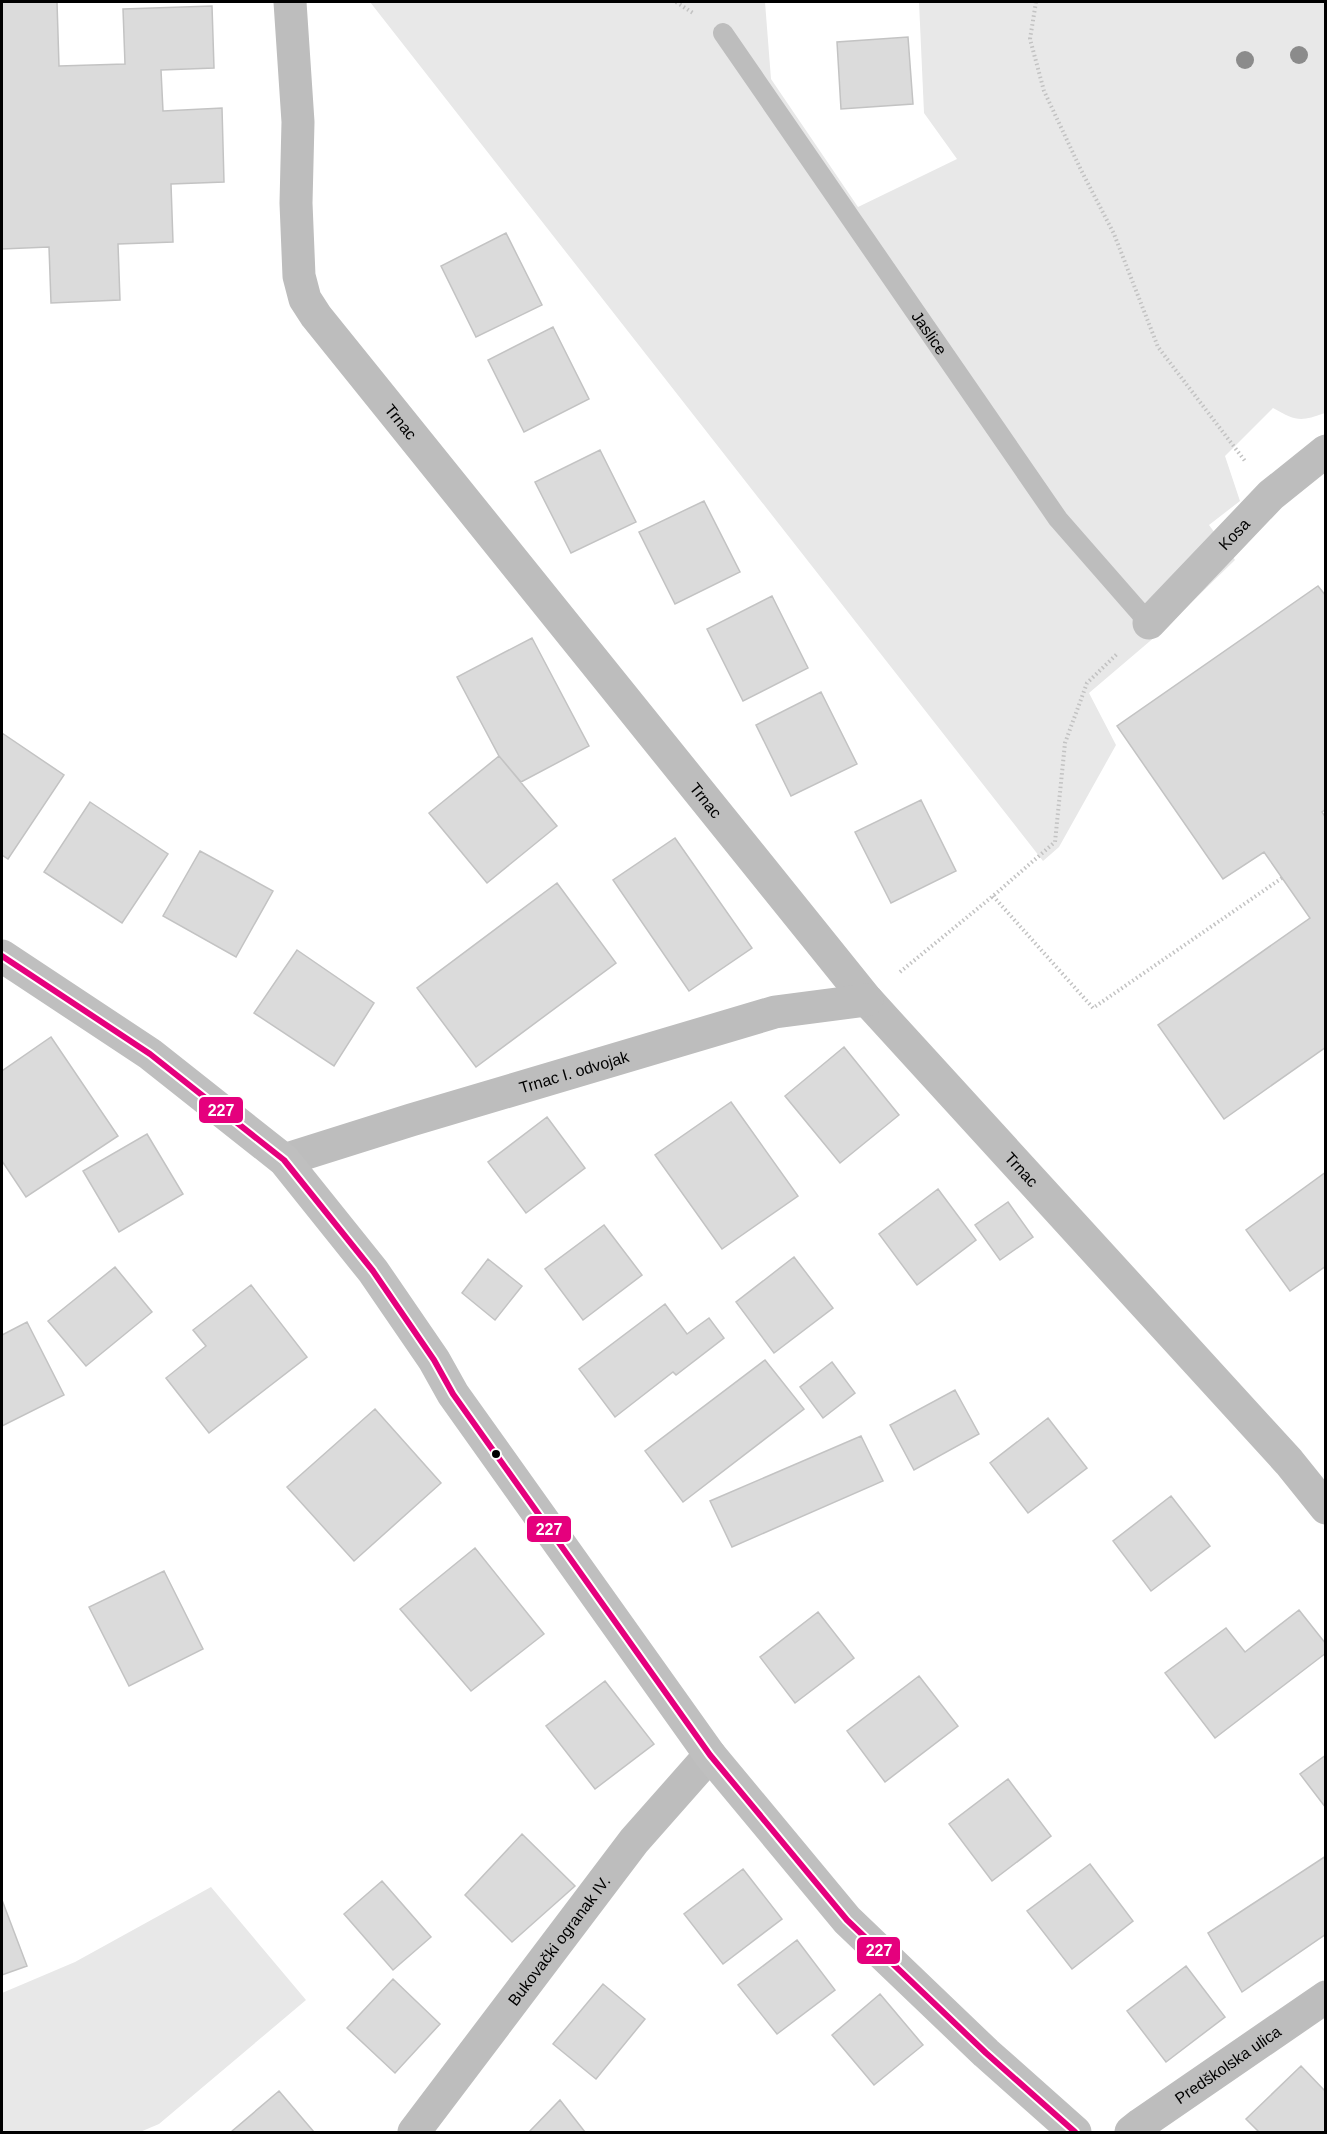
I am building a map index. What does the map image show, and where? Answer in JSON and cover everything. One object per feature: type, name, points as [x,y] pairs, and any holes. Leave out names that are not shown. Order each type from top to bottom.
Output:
[{"type":"street","name":"Trnac","points":[[290,2],[298,122],[296,203],[299,276],[305,299],[316,316],[867,1000],[1281,1454],[1326,1508]]},
{"type":"street","name":"Kosa","points":[[1149,622],[1271,495],[1326,450]]},
{"type":"street","points":[[2,956],[150,1054],[284,1160],[373,1271],[434,1360],[453,1394],[710,1755],[848,1920],[986,2053],[1075,2133]]},
{"type":"street","name":"Trnac I. odvojak","points":[[284,1160],[775,1012],[867,1000]]},
{"type":"street","name":"Bukovački ogranak IV.","points":[[414,2133],[634,1842],[710,1755]]},
{"type":"street","name":"Predškolska ulica","points":[[1131,2133],[1326,1997]]},
{"type":"lane","name":"Jaslice","points":[[723,33],[1058,519],[1149,622]]},
{"type":"path","points":[[1036,2],[1030,39],[1044,91],[1114,234],[1158,347],[1271,495]]},
{"type":"path","points":[[867,1000],[1055,842],[1065,743],[1087,683],[1149,622]]},
{"type":"path","points":[[993,896],[1093,1008],[1282,878]]},
{"type":"shaded area","points":[[370,2],[765,2],[771,79],[858,207],[957,159],[924,113],[919,2],[1325,2],[1325,413],[1298,419],[1273,408],[1225,456],[1240,501],[1209,525],[1235,560],[1163,630],[1089,693],[1116,745],[1059,847],[1043,861]]},
{"type":"shaded area","points":[[211,1887],[306,2000],[159,2124],[140,2132],[2,2132],[2,1993],[75,1962]]},
{"type":"building","points":[[2,2],[57,2],[59,66],[125,64],[123,9],[212,6],[214,68],[161,70],[163,111],[222,108],[224,182],[171,184],[173,242],[118,244],[120,300],[51,303],[49,247],[2,249]]},
{"type":"building","points":[[908,37],[913,104],[841,109],[837,42]]},
{"type":"building","points":[[506,233],[542,305],[476,337],[441,266]]},
{"type":"building","points":[[553,327],[589,399],[524,432],[488,360]]},
{"type":"building","points":[[600,450],[636,522],[571,553],[535,482]]},
{"type":"building","points":[[704,501],[740,572],[675,604],[639,532]]},
{"type":"building","points":[[1318,586],[1326,596],[1326,809],[1322,812],[1326,818],[1326,1047],[1224,1119],[1158,1025],[1310,918],[1264,852],[1223,879],[1117,726]]},
{"type":"building","points":[[772,596],[808,668],[743,701],[707,629]]},
{"type":"building","points":[[532,638],[589,746],[521,782],[499,756],[457,677]]},
{"type":"building","points":[[821,692],[857,764],[791,796],[756,725]]},
{"type":"building","points":[[2,733],[64,775],[8,859],[2,855]]},
{"type":"building","points":[[499,756],[557,826],[487,883],[429,813]]},
{"type":"building","points":[[921,800],[956,871],[891,903],[855,832]]},
{"type":"building","points":[[90,802],[168,854],[122,923],[44,872]]},
{"type":"building","points":[[675,838],[752,948],[689,991],[613,880]]},
{"type":"building","points":[[200,851],[273,891],[236,957],[163,916]]},
{"type":"building","points":[[557,883],[616,963],[476,1067],[417,988]]},
{"type":"building","points":[[297,950],[374,1003],[334,1066],[254,1013]]},
{"type":"building","points":[[51,1037],[118,1136],[26,1197],[2,1161],[2,1071]]},
{"type":"building","points":[[844,1047],[899,1115],[840,1163],[785,1096]]},
{"type":"building","points":[[731,1102],[798,1196],[722,1249],[655,1155]]},
{"type":"building","points":[[547,1117],[585,1168],[526,1213],[488,1162]]},
{"type":"building","points":[[147,1134],[183,1194],[119,1232],[83,1171]]},
{"type":"building","points":[[1326,1172],[1326,1266],[1290,1291],[1246,1230]]},
{"type":"building","points":[[938,1189],[976,1240],[917,1285],[879,1234]]},
{"type":"building","points":[[1008,1202],[1033,1237],[1000,1260],[975,1225]]},
{"type":"building","points":[[604,1225],[642,1275],[583,1320],[545,1269]]},
{"type":"building","points":[[794,1257],[833,1308],[774,1353],[736,1302]]},
{"type":"building","points":[[488,1259],[522,1286],[495,1320],[462,1293]]},
{"type":"building","points":[[115,1267],[152,1312],[86,1366],[48,1321]]},
{"type":"building","points":[[251,1285],[307,1357],[209,1433],[166,1378],[206,1346],[193,1330]]},
{"type":"building","points":[[665,1304],[687,1334],[709,1318],[724,1338],[676,1375],[673,1372],[615,1417],[579,1369]]},
{"type":"building","points":[[27,1322],[64,1395],[2,1426],[2,1335]]},
{"type":"building","points":[[765,1360],[804,1409],[683,1502],[645,1451]]},
{"type":"building","points":[[832,1362],[855,1393],[823,1418],[800,1387]]},
{"type":"building","points":[[955,1390],[979,1434],[914,1470],[890,1425]]},
{"type":"building","points":[[375,1409],[441,1483],[354,1561],[287,1487]]},
{"type":"building","points":[[1048,1418],[1087,1468],[1028,1513],[990,1463]]},
{"type":"building","points":[[861,1436],[883,1481],[732,1547],[710,1501]]},
{"type":"building","points":[[1171,1496],[1210,1546],[1151,1591],[1113,1541]]},
{"type":"building","points":[[475,1548],[544,1634],[471,1691],[400,1609]]},
{"type":"building","points":[[164,1571],[203,1649],[129,1686],[89,1607]]},
{"type":"building","points":[[1299,1610],[1326,1644],[1326,1653],[1215,1738],[1165,1673],[1226,1628],[1245,1652]]},
{"type":"building","points":[[818,1612],[854,1658],[795,1703],[760,1657]]},
{"type":"building","points":[[919,1676],[958,1726],[885,1782],[847,1731]]},
{"type":"building","points":[[605,1681],[654,1744],[595,1789],[546,1726]]},
{"type":"building","points":[[1326,1755],[1326,1808],[1300,1774]]},
{"type":"building","points":[[1008,1779],[1051,1836],[992,1881],[949,1824]]},
{"type":"building","points":[[522,1834],[575,1886],[512,1942],[465,1895]]},
{"type":"building","points":[[1326,1856],[1326,1934],[1242,1992],[1208,1933]]},
{"type":"building","points":[[1090,1864],[1133,1921],[1072,1969],[1027,1911]]},
{"type":"building","points":[[743,1869],[782,1919],[723,1964],[684,1914]]},
{"type":"building","points":[[382,1881],[431,1937],[393,1970],[344,1914]]},
{"type":"building","points":[[2,1900],[27,1966],[2,1975]]},
{"type":"building","points":[[797,1940],[835,1990],[777,2034],[738,1985]]},
{"type":"building","points":[[1186,1966],[1225,2017],[1166,2062],[1127,2011]]},
{"type":"building","points":[[393,1979],[440,2024],[395,2073],[347,2028]]},
{"type":"building","points":[[603,1984],[645,2019],[596,2079],[553,2044]]},
{"type":"building","points":[[880,1994],[923,2045],[874,2085],[832,2035]]},
{"type":"building","points":[[1301,2066],[1326,2092],[1326,2132],[1259,2132],[1246,2119]]},
{"type":"building","points":[[279,2091],[314,2132],[231,2132]]},
{"type":"building","points":[[560,2100],[585,2132],[529,2132]]},
{"type":"transit line","name":"227","points":[[2,956],[150,1054],[284,1160],[373,1271],[434,1360],[453,1394],[710,1755],[847,1920],[986,2053],[1075,2132]]}]
